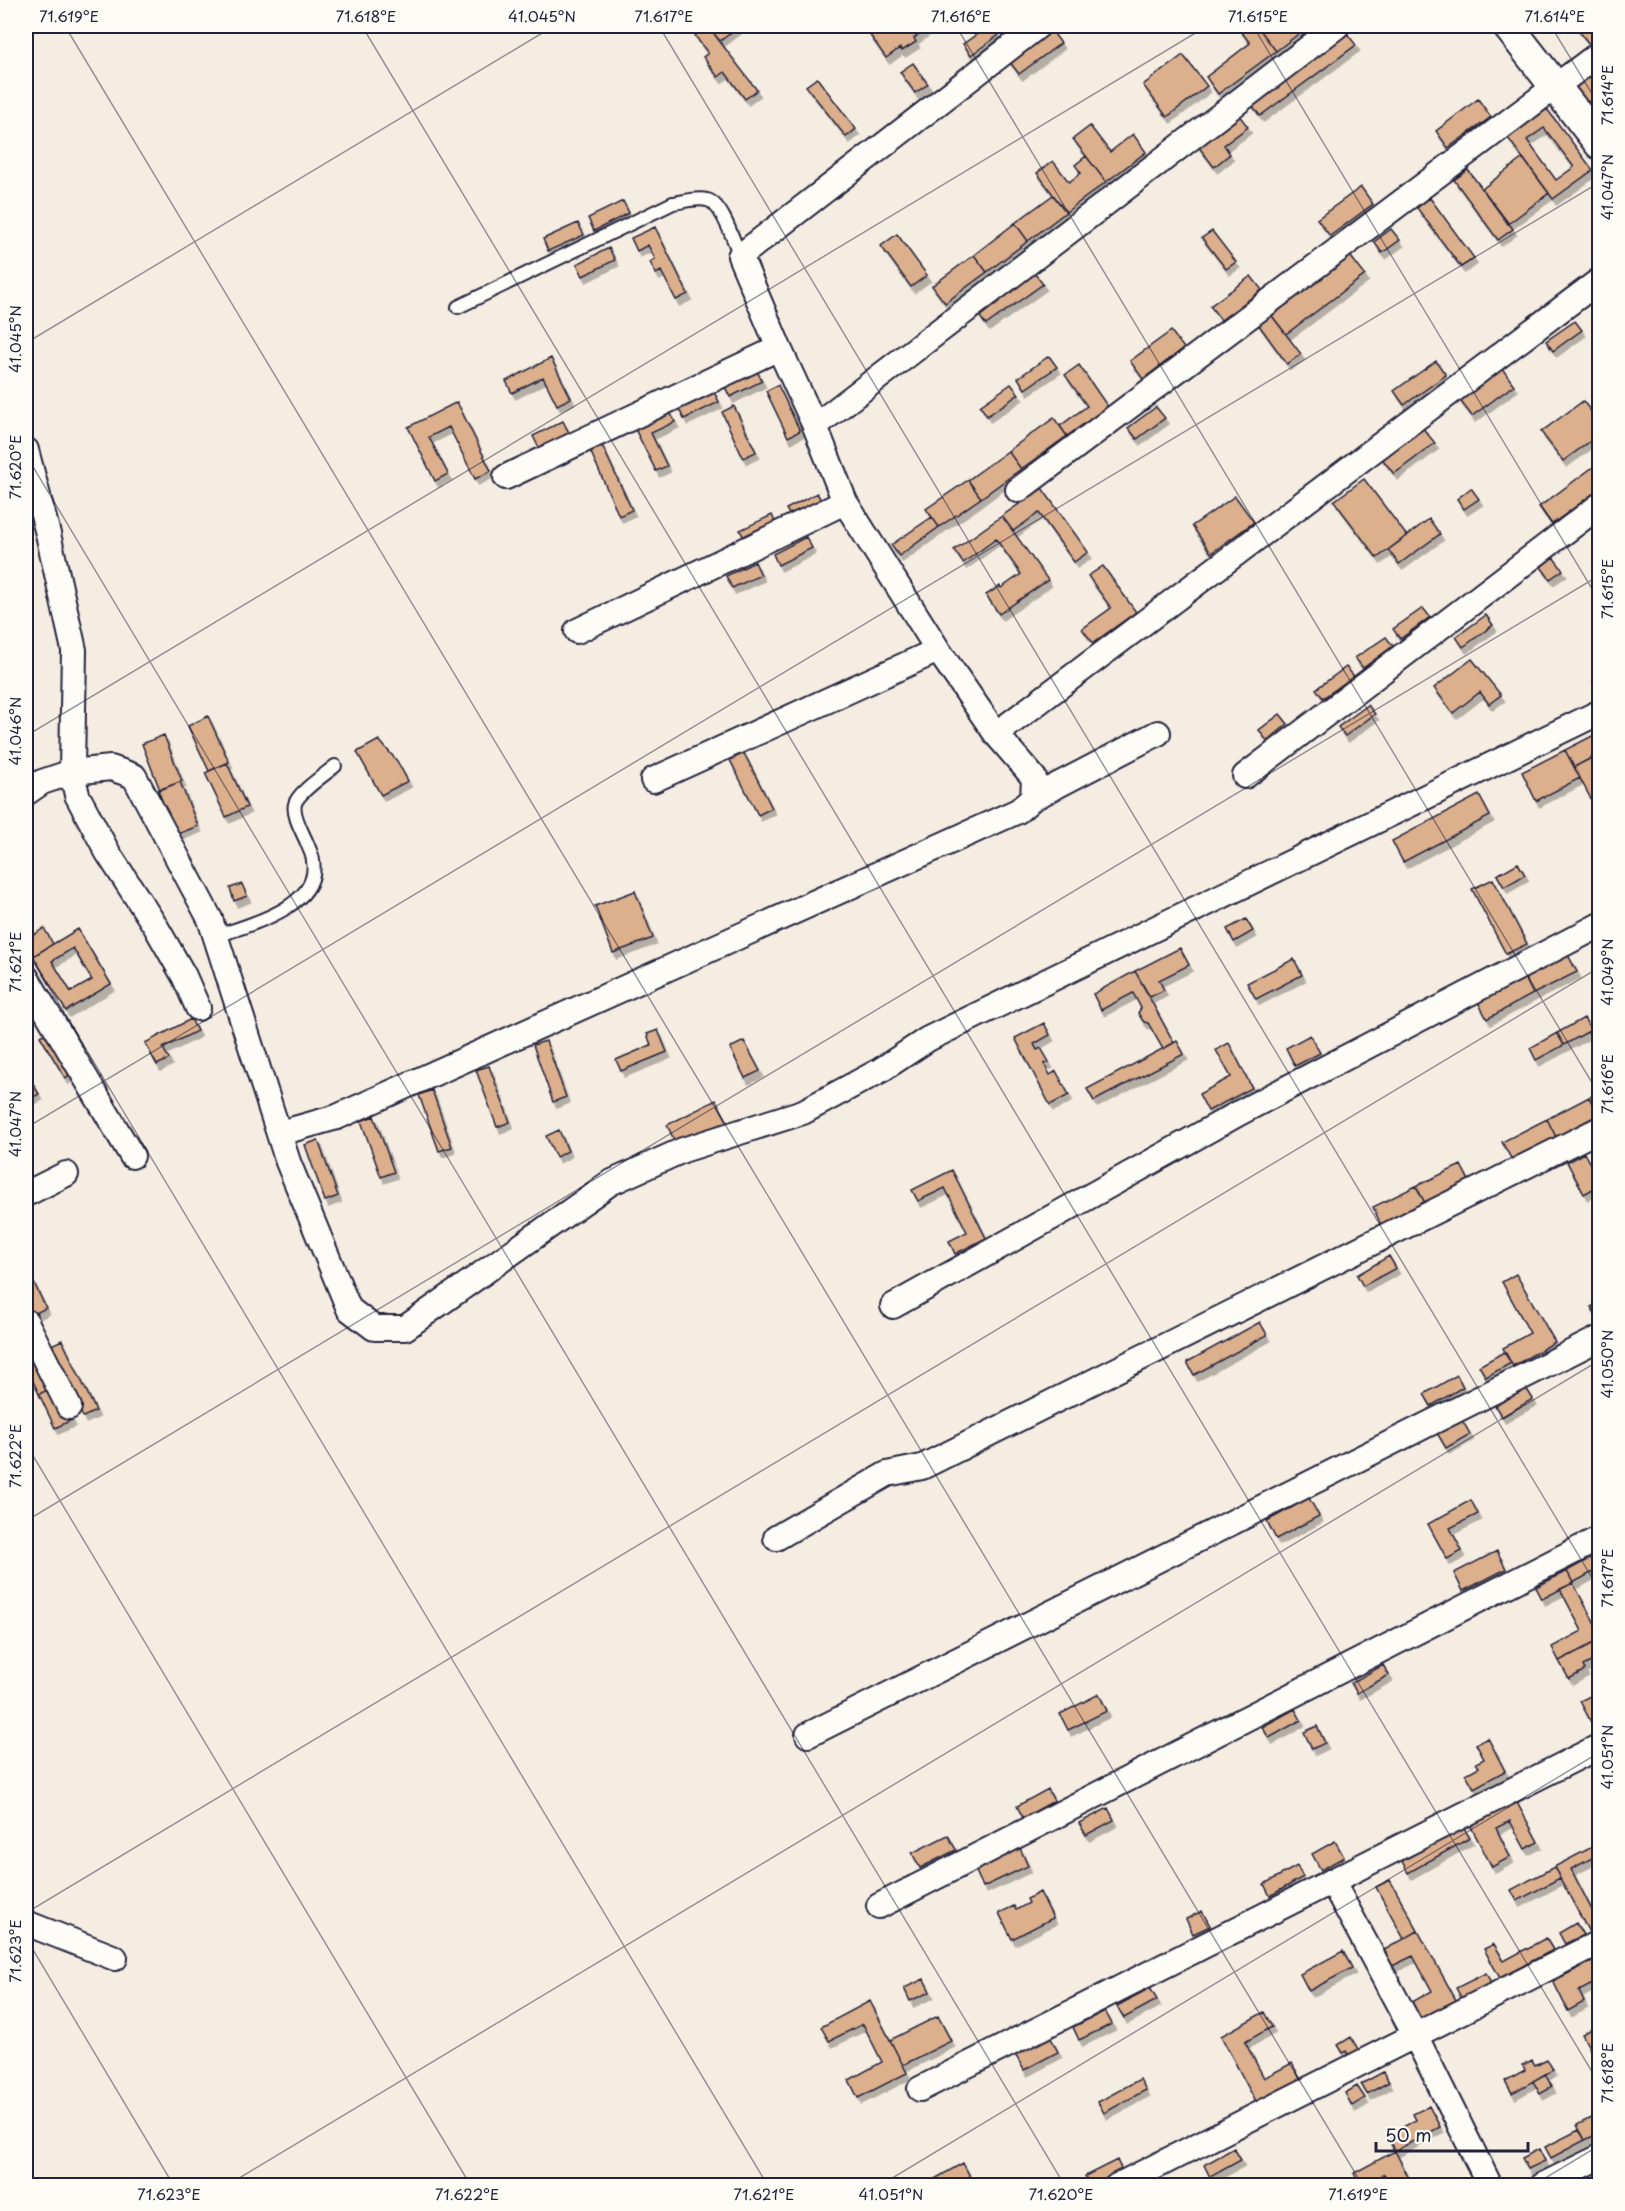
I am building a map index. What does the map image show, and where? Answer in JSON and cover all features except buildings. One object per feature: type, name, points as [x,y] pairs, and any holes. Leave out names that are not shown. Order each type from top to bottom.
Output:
[{"type":"street","points":[[1033,798],[1034,778],[996,734],[938,651],[845,502],[815,426],[740,256],[1038,26]]},
{"type":"street","points":[[815,426],[1337,26]]},
{"type":"street","points":[[1508,26],[1599,144]]},
{"type":"street","points":[[1018,490],[1599,53]]},
{"type":"street","points":[[996,734],[1599,280]]},
{"type":"street","points":[[506,477],[779,348]]},
{"type":"street","points":[[26,450],[74,650],[72,772],[77,795],[108,853],[156,927],[184,976],[198,1008]]},
{"type":"street","points":[[577,631],[845,502]]},
{"type":"street","points":[[1245,776],[1599,505]]},
{"type":"street","points":[[653,780],[938,651]]},
{"type":"street","points":[[26,793],[42,782],[72,772],[111,768],[134,776],[210,919],[288,1162],[349,1309],[374,1328],[405,1328],[610,1182],[683,1150],[803,1113],[881,1070],[927,1039],[1599,712]]},
{"type":"street","points":[[280,1133],[337,1117],[1018,811],[1033,798],[1158,733]]},
{"type":"street","points":[[892,1306],[1241,1112],[1599,925]]},
{"type":"street","points":[[26,977],[132,1156]]},
{"type":"street","points":[[776,1538],[887,1474],[922,1467],[1599,1129]]},
{"type":"street","points":[[26,1194],[66,1174]]},
{"type":"street","points":[[26,1322],[69,1407]]},
{"type":"street","points":[[808,1735],[1599,1338]]},
{"type":"street","points":[[879,1906],[1599,1538]]},
{"type":"street","points":[[920,2089],[1599,1746]]},
{"type":"street","points":[[1332,1881],[1415,2035],[1490,2186]]},
{"type":"street","points":[[26,1923],[115,1959]]},
{"type":"street","points":[[1117,2186],[1599,1942]]},
{"type":"street","points":[[1541,2186],[1599,2157]]},
{"type":"lane","points":[[458,307],[673,204],[701,199],[709,200],[717,205],[740,256]]},
{"type":"lane","points":[[216,936],[268,919],[298,900],[310,885],[314,861],[295,813],[295,803],[300,795],[335,766]]}]
